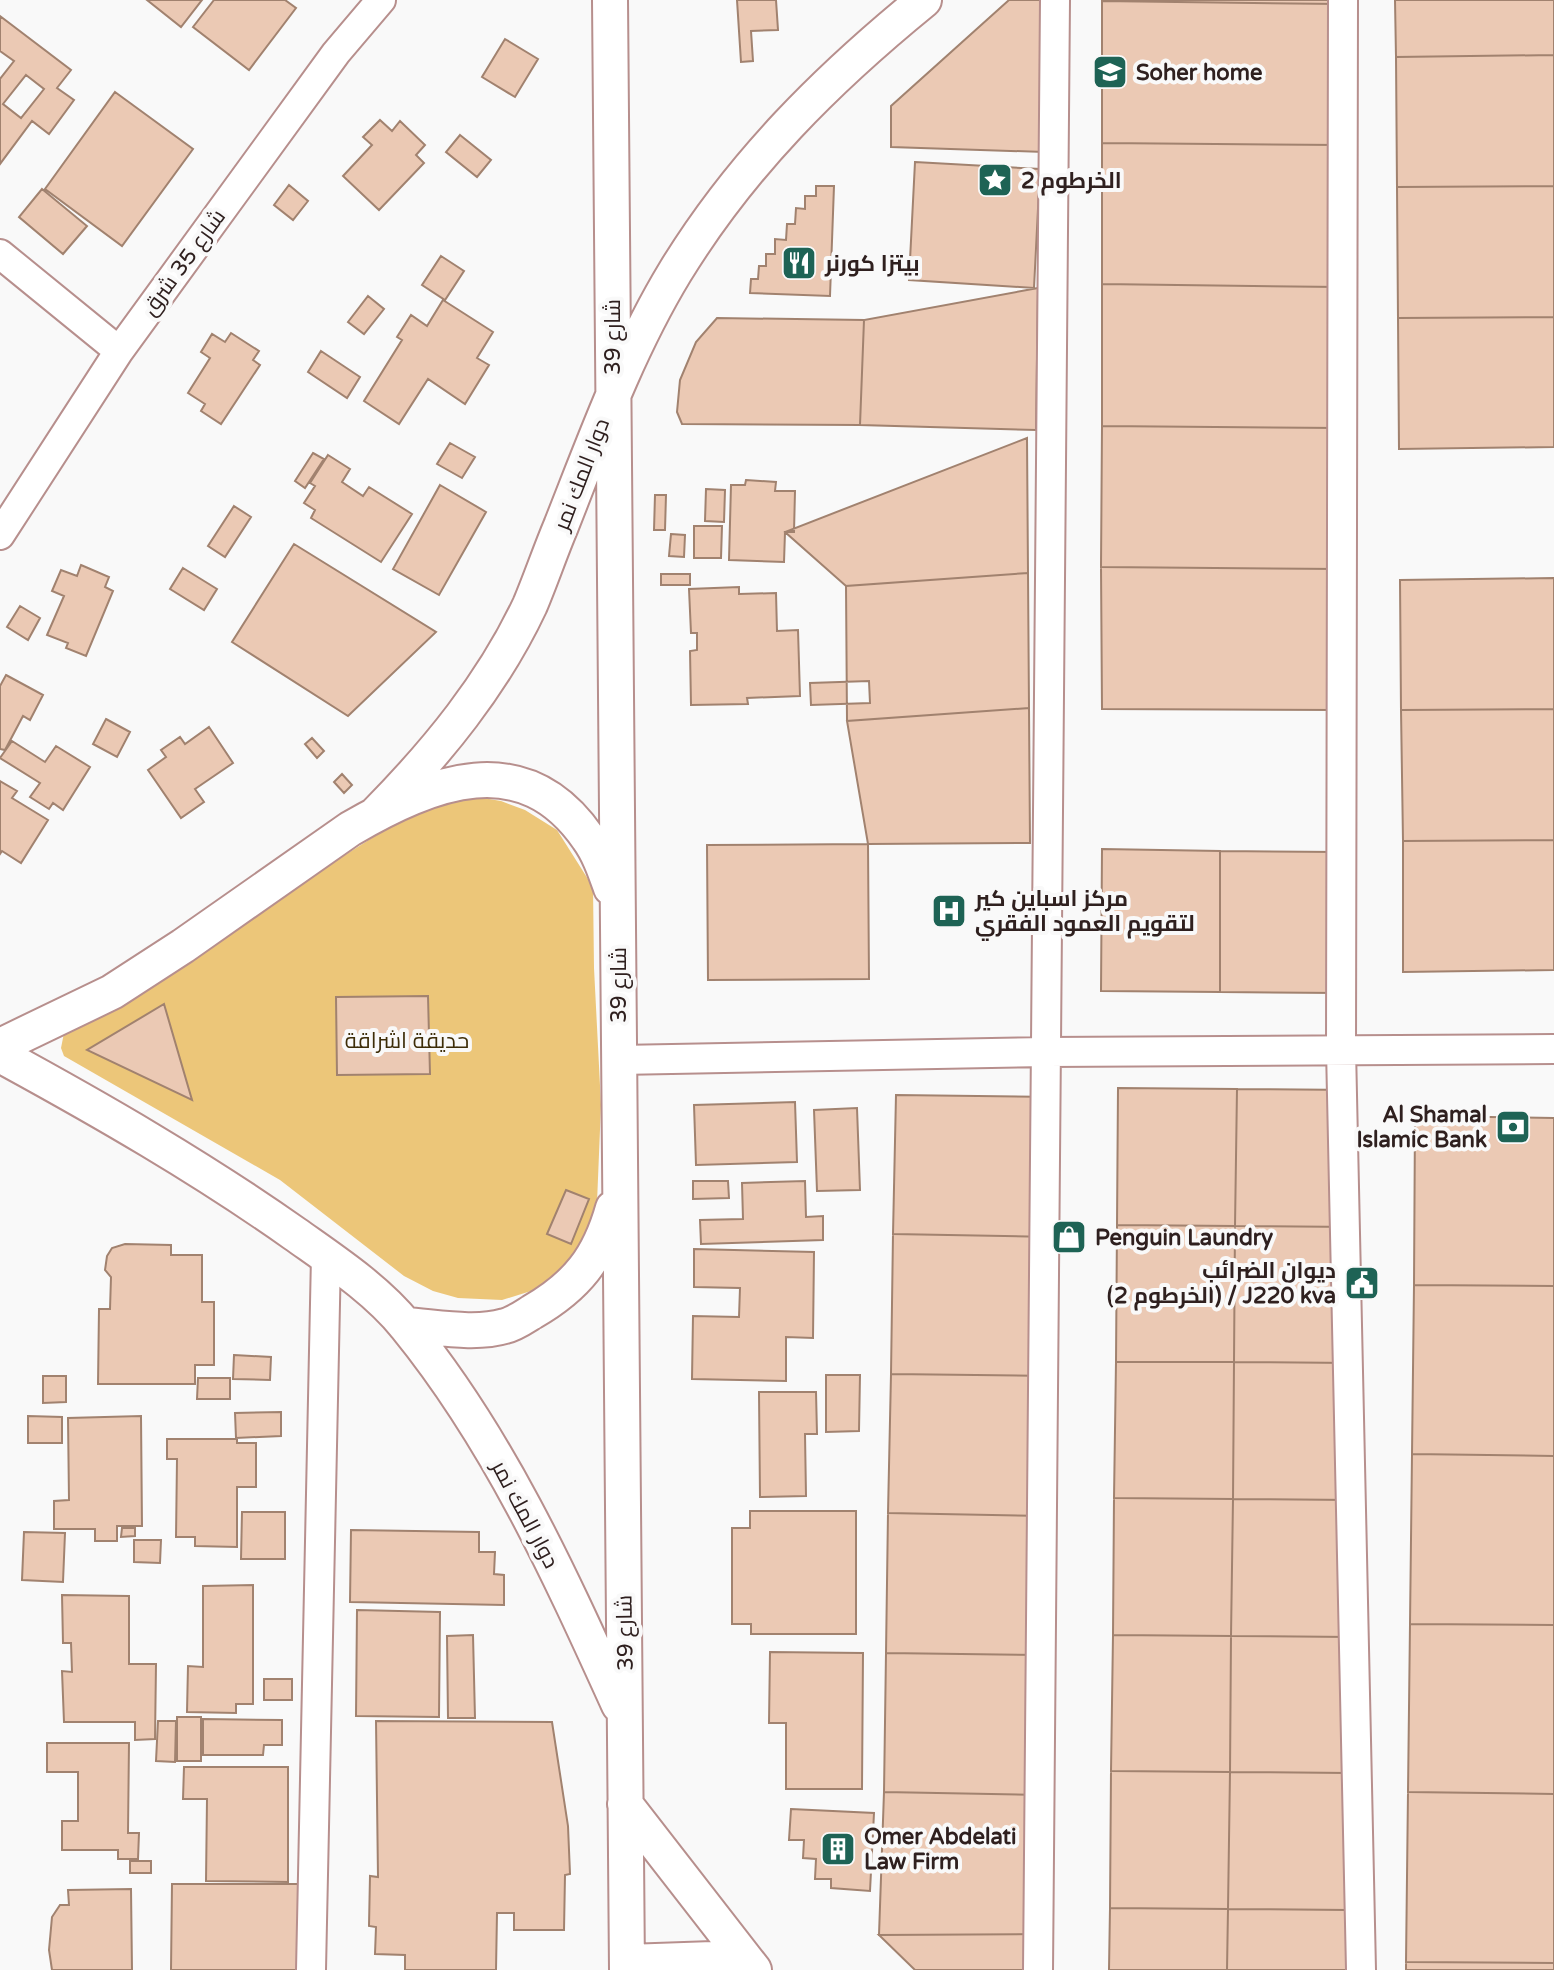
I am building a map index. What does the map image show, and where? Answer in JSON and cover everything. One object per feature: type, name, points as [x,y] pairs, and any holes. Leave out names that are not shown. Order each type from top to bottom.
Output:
[{"type":"street","name":"شارع 35 شرق","points":[[0,535],[119,351],[336,53],[381,0]]},
{"type":"street","name":"شارع 39","points":[[610,0],[627,1966]]},
{"type":"street","name":"دوار المك نمر","points":[[376,814],[422,765],[489,678],[529,605],[613,393],[675,272],[739,179],[791,119],[924,0]]},
{"type":"street","points":[[1038,1970],[1055,0]]},
{"type":"street","points":[[1343,0],[1341,1049],[1361,1970]]},
{"type":"street","points":[[0,254],[119,351]]},
{"type":"street","points":[[0,1046],[112,992],[376,814],[462,781],[497,779],[525,784],[553,800],[589,839],[617,903]]},
{"type":"street","points":[[619,1060],[1047,1052],[1554,1049]]},
{"type":"street","name":"دوار المك نمر","points":[[0,1055],[113,1117],[228,1186],[372,1291],[405,1325],[505,1469],[538,1530],[625,1716]]},
{"type":"street","points":[[405,1325],[479,1329],[505,1326],[550,1302],[568,1289],[586,1269],[607,1231],[620,1185]]},
{"type":"street","points":[[311,1970],[326,1256]]},
{"type":"street","points":[[625,1804],[748,1964]]},
{"type":"street","points":[[627,1966],[748,1964]]},
{"type":"green space","name":"حديقة اشراقة","points":[[477,797],[501,801],[525,810],[557,830],[593,887],[601,1105],[596,1227],[563,1275],[531,1291],[502,1300],[458,1298],[433,1291],[404,1276],[280,1180],[64,1056],[61,1048],[64,1033],[405,817],[434,804]]},
{"type":"building","points":[[147,0],[202,0],[181,27]]},
{"type":"building","points":[[214,0],[285,0],[296,8],[249,70],[193,27]]},
{"type":"building","points":[[737,0],[776,0],[778,30],[751,31],[753,61],[741,62]]},
{"type":"building","points":[[1009,0],[1046,0],[1044,152],[891,147],[891,106]]},
{"type":"building","points":[[1339,0],[1339,4],[1102,1]]},
{"type":"building","points":[[1395,0],[1554,0],[1554,55],[1396,57]]},
{"type":"building","points":[[1102,1],[1339,4],[1339,145],[1102,143]]},
{"type":"building","points":[[0,16],[71,70],[57,88],[74,100],[49,134],[32,121],[0,164],[0,79],[14,61],[0,51]],"holes":[[[26,75],[44,89],[21,118],[3,104]]]},
{"type":"building","points":[[505,39],[538,59],[515,97],[482,77]]},
{"type":"building","points":[[1554,55],[1554,186],[1397,187],[1396,57]]},
{"type":"building","points":[[115,92],[193,149],[122,246],[45,189]]},
{"type":"building","points":[[380,120],[392,131],[400,121],[425,145],[416,155],[424,163],[379,210],[343,176],[372,145],[363,137]]},
{"type":"building","points":[[460,135],[491,160],[477,177],[446,152]]},
{"type":"building","points":[[1102,143],[1339,145],[1339,287],[1102,284]]},
{"type":"building","points":[[915,162],[1040,169],[1034,288],[909,280]]},
{"type":"building","points":[[289,185],[308,201],[293,220],[274,205]]},
{"type":"building","points":[[816,186],[834,186],[830,296],[750,293],[751,279],[758,279],[759,266],[766,266],[766,254],[775,254],[775,239],[786,240],[787,224],[795,224],[796,208],[805,209],[805,196],[816,196]]},
{"type":"building","points":[[1554,186],[1554,317],[1398,318],[1397,187]]},
{"type":"building","points":[[42,189],[87,226],[63,254],[19,217]]},
{"type":"building","points":[[441,256],[464,271],[445,300],[422,285]]},
{"type":"building","points":[[1102,284],[1339,287],[1339,428],[1102,426]]},
{"type":"building","points":[[1038,288],[1036,430],[860,425],[864,320]]},
{"type":"building","points":[[368,296],[384,309],[364,334],[348,322]]},
{"type":"building","points":[[443,300],[493,332],[477,358],[489,365],[465,404],[428,379],[399,424],[364,401],[402,340],[397,337],[411,315],[427,326]]},
{"type":"building","points":[[1554,317],[1554,447],[1399,449],[1398,318]]},
{"type":"building","points":[[717,318],[864,320],[860,425],[682,424],[677,412],[680,380],[696,342]]},
{"type":"building","points":[[231,333],[259,351],[253,360],[260,365],[221,424],[201,411],[205,404],[188,393],[210,358],[201,352],[212,334],[225,342]]},
{"type":"building","points":[[321,351],[360,377],[347,398],[308,372]]},
{"type":"building","points":[[1102,426],[1339,428],[1339,569],[1101,567]]},
{"type":"building","points":[[1027,438],[1028,573],[846,586],[785,532]]},
{"type":"building","points":[[450,443],[475,457],[462,478],[437,464]]},
{"type":"building","points":[[313,453],[324,459],[305,488],[295,481]]},
{"type":"building","points":[[328,455],[350,469],[342,482],[363,496],[369,487],[412,514],[381,562],[311,518],[315,510],[304,503],[315,486],[310,483]]},
{"type":"building","points":[[746,480],[776,482],[775,491],[795,491],[794,532],[785,532],[784,562],[729,560],[731,485],[745,485]]},
{"type":"building","points":[[440,485],[486,512],[439,595],[393,569]]},
{"type":"building","points":[[706,489],[725,490],[724,522],[705,521]]},
{"type":"building","points":[[655,495],[666,495],[665,530],[654,530]]},
{"type":"building","points":[[234,506],[251,517],[225,557],[208,546]]},
{"type":"building","points":[[694,526],[722,526],[721,558],[694,558]]},
{"type":"building","points":[[671,534],[685,535],[684,557],[669,556]]},
{"type":"building","points":[[294,544],[436,632],[348,716],[232,642]]},
{"type":"building","points":[[81,565],[109,577],[105,587],[113,591],[86,656],[66,648],[68,643],[47,635],[64,596],[52,591],[61,570],[77,576]]},
{"type":"building","points":[[1101,567],[1339,569],[1339,710],[1102,709]]},
{"type":"building","points":[[183,568],[217,589],[204,610],[170,589]]},
{"type":"building","points":[[1028,573],[1029,708],[847,721],[846,586]]},
{"type":"building","points":[[661,574],[690,574],[690,585],[661,585]]},
{"type":"building","points":[[1554,578],[1554,709],[1401,710],[1400,580]]},
{"type":"building","points":[[739,587],[739,594],[776,593],[777,631],[798,630],[800,696],[747,698],[748,704],[691,705],[690,651],[697,650],[697,633],[691,633],[689,589]]},
{"type":"building","points":[[20,606],[40,618],[28,640],[7,627]]},
{"type":"building","points":[[6,675],[43,695],[30,720],[23,716],[5,750],[0,749],[0,686]]},
{"type":"building","points":[[869,681],[870,703],[811,705],[810,683]]},
{"type":"building","points":[[1029,708],[1030,843],[868,844],[847,721]]},
{"type":"building","points":[[1554,709],[1554,840],[1403,841],[1401,710]]},
{"type":"building","points":[[106,719],[130,732],[117,757],[93,744]]},
{"type":"building","points":[[209,727],[233,763],[195,789],[204,802],[181,818],[148,770],[166,757],[161,750],[180,737],[185,744]]},
{"type":"building","points":[[312,738],[324,751],[317,758],[305,744]]},
{"type":"building","points":[[12,741],[45,762],[56,746],[90,767],[63,810],[53,803],[49,809],[30,797],[40,783],[0,758]]},
{"type":"building","points":[[342,774],[352,785],[344,793],[334,782]]},
{"type":"building","points":[[0,781],[17,791],[12,798],[48,820],[21,863],[2,851],[0,854]]},
{"type":"building","points":[[1554,840],[1554,970],[1403,972],[1403,841]]},
{"type":"building","points":[[868,844],[869,979],[708,980],[707,845]]},
{"type":"building","points":[[1102,849],[1220,851],[1220,992],[1101,991]]},
{"type":"building","points":[[1220,851],[1339,852],[1339,993],[1220,992]]},
{"type":"building","points":[[428,996],[430,1074],[337,1075],[336,997]]},
{"type":"building","points":[[164,1004],[192,1100],[87,1050]]},
{"type":"building","points":[[1118,1088],[1237,1089],[1235,1226],[1117,1225]]},
{"type":"building","points":[[1237,1089],[1355,1090],[1354,1227],[1235,1226]]},
{"type":"building","points":[[896,1095],[1054,1097],[1051,1237],[893,1234]]},
{"type":"building","points":[[795,1102],[797,1162],[696,1165],[694,1105]]},
{"type":"building","points":[[857,1108],[860,1190],[817,1191],[814,1110]]},
{"type":"building","points":[[1415,1116],[1554,1118],[1554,1286],[1414,1285]]},
{"type":"building","points":[[693,1181],[728,1181],[729,1198],[693,1199]]},
{"type":"building","points":[[805,1181],[806,1217],[823,1216],[823,1240],[701,1244],[700,1220],[743,1219],[742,1183]]},
{"type":"building","points":[[566,1190],[589,1199],[571,1244],[547,1234]]},
{"type":"building","points":[[1117,1225],[1235,1226],[1234,1362],[1116,1362]]},
{"type":"building","points":[[1235,1226],[1354,1227],[1352,1363],[1234,1362]]},
{"type":"building","points":[[893,1234],[1051,1237],[1049,1376],[891,1374]]},
{"type":"building","points":[[125,1244],[171,1245],[171,1255],[202,1255],[202,1302],[214,1302],[214,1365],[195,1365],[195,1384],[98,1384],[99,1309],[110,1309],[111,1277],[105,1270],[107,1256],[112,1248]]},
{"type":"building","points":[[694,1249],[814,1252],[813,1338],[786,1337],[786,1381],[692,1379],[693,1316],[739,1317],[740,1288],[694,1287]]},
{"type":"building","points":[[1414,1285],[1554,1286],[1554,1456],[1412,1454]]},
{"type":"building","points":[[234,1355],[271,1357],[270,1380],[233,1379]]},
{"type":"building","points":[[1116,1362],[1234,1362],[1233,1499],[1114,1498]]},
{"type":"building","points":[[1234,1362],[1352,1363],[1351,1500],[1233,1499]]},
{"type":"building","points":[[891,1374],[1049,1376],[1046,1516],[888,1513]]},
{"type":"building","points":[[826,1375],[860,1375],[859,1431],[826,1432]]},
{"type":"building","points":[[43,1376],[66,1376],[66,1402],[43,1403]]},
{"type":"building","points":[[198,1378],[230,1378],[230,1399],[197,1399]]},
{"type":"building","points":[[759,1392],[816,1392],[817,1434],[805,1434],[806,1496],[760,1497]]},
{"type":"building","points":[[281,1412],[281,1436],[236,1438],[235,1413]]},
{"type":"building","points":[[28,1416],[62,1417],[62,1443],[28,1443]]},
{"type":"building","points":[[141,1416],[142,1526],[117,1526],[117,1541],[95,1541],[95,1529],[54,1529],[54,1501],[69,1500],[68,1418]]},
{"type":"building","points":[[167,1439],[237,1439],[237,1443],[256,1443],[256,1487],[237,1487],[237,1547],[195,1546],[195,1537],[176,1537],[177,1459],[167,1459]]},
{"type":"building","points":[[1412,1454],[1554,1456],[1554,1625],[1410,1624]]},
{"type":"building","points":[[1114,1498],[1233,1499],[1231,1636],[1113,1635]]},
{"type":"building","points":[[1233,1499],[1351,1500],[1350,1637],[1231,1636]]},
{"type":"building","points":[[750,1511],[856,1511],[856,1634],[751,1634],[751,1624],[732,1624],[732,1528],[750,1528]]},
{"type":"building","points":[[242,1512],[285,1512],[285,1559],[241,1559]]},
{"type":"building","points":[[888,1513],[1046,1516],[1044,1655],[886,1653]]},
{"type":"building","points":[[122,1528],[135,1528],[135,1536],[121,1537]]},
{"type":"building","points":[[351,1530],[479,1532],[479,1552],[495,1552],[494,1574],[504,1575],[504,1605],[350,1602]]},
{"type":"building","points":[[24,1532],[65,1533],[63,1582],[22,1580]]},
{"type":"building","points":[[134,1540],[161,1540],[160,1563],[134,1562]]},
{"type":"building","points":[[253,1585],[253,1704],[236,1704],[236,1713],[187,1712],[188,1666],[203,1667],[203,1586]]},
{"type":"building","points":[[62,1595],[129,1596],[129,1664],[156,1664],[155,1739],[135,1740],[135,1722],[64,1722],[62,1671],[72,1672],[71,1643],[63,1643]]},
{"type":"building","points":[[357,1610],[440,1612],[439,1717],[356,1716]]},
{"type":"building","points":[[1410,1624],[1554,1625],[1554,1794],[1408,1792]]},
{"type":"building","points":[[473,1635],[475,1718],[448,1718],[447,1636]]},
{"type":"building","points":[[1113,1635],[1231,1636],[1230,1772],[1111,1771]]},
{"type":"building","points":[[1231,1636],[1350,1637],[1348,1773],[1230,1772]]},
{"type":"building","points":[[770,1652],[863,1653],[862,1789],[786,1789],[786,1723],[769,1723]]},
{"type":"building","points":[[886,1653],[1044,1655],[1042,1795],[884,1792]]},
{"type":"building","points":[[264,1679],[292,1679],[292,1700],[264,1700]]},
{"type":"building","points":[[177,1717],[201,1717],[201,1761],[177,1761]]},
{"type":"building","points":[[203,1719],[282,1720],[282,1745],[264,1745],[263,1755],[203,1755]]},
{"type":"building","points":[[158,1721],[176,1721],[175,1762],[156,1761]]},
{"type":"building","points":[[376,1721],[552,1722],[568,1826],[570,1874],[565,1875],[564,1930],[514,1930],[514,1913],[497,1913],[496,1970],[405,1970],[405,1955],[375,1954],[376,1927],[369,1926],[370,1876],[378,1877]]},
{"type":"building","points":[[47,1743],[129,1743],[128,1833],[139,1833],[138,1859],[118,1859],[118,1850],[62,1850],[62,1821],[78,1821],[78,1772],[47,1772]]},
{"type":"building","points":[[184,1767],[288,1767],[288,1882],[206,1881],[207,1799],[183,1799]]},
{"type":"building","points":[[1111,1771],[1230,1772],[1228,1909],[1110,1908]]},
{"type":"building","points":[[1230,1772],[1348,1773],[1347,1910],[1228,1909]]},
{"type":"building","points":[[884,1792],[1042,1795],[1039,1934],[879,1935]]},
{"type":"building","points":[[1408,1792],[1554,1794],[1554,1963],[1406,1962]]},
{"type":"building","name":"Omer Abdelati Law Firm","points":[[791,1809],[874,1813],[870,1891],[831,1888],[831,1879],[815,1879],[816,1859],[803,1858],[804,1840],[789,1840]]},
{"type":"building","points":[[130,1861],[151,1861],[151,1873],[130,1873]]},
{"type":"building","points":[[172,1884],[299,1884],[299,1970],[171,1970]]},
{"type":"building","points":[[131,1889],[132,1970],[52,1970],[49,1950],[52,1917],[60,1905],[69,1905],[68,1890]]},
{"type":"building","points":[[1110,1908],[1228,1909],[1227,1970],[1109,1970]]},
{"type":"building","points":[[1228,1909],[1347,1910],[1346,1970],[1227,1970]]},
{"type":"building","points":[[1039,1934],[1038,1970],[915,1970],[879,1935]]},
{"type":"building","points":[[1406,1962],[1554,1963],[1554,1970],[1406,1970]]},
{"type":"place","name":"Soher home","points":[[1110,72]]},
{"type":"place","name":"الخرطوم 2","points":[[995,180]]},
{"type":"place","name":"بيتزا كورنر","points":[[799,263]]},
{"type":"place","name":"مركز اسباين كير لتقويم العمود الفقري","points":[[949,911]]},
{"type":"place","name":"Al Shamal Islamic Bank","points":[[1513,1127]]},
{"type":"place","name":"Penguin Laundry","points":[[1069,1237]]},
{"type":"place","name":"ديوان الضرائب (الخرطوم 2) / J220 kva","points":[[1362,1283]]},
{"type":"place","name":"Omer Abdelati Law Firm","points":[[838,1849]]}]
